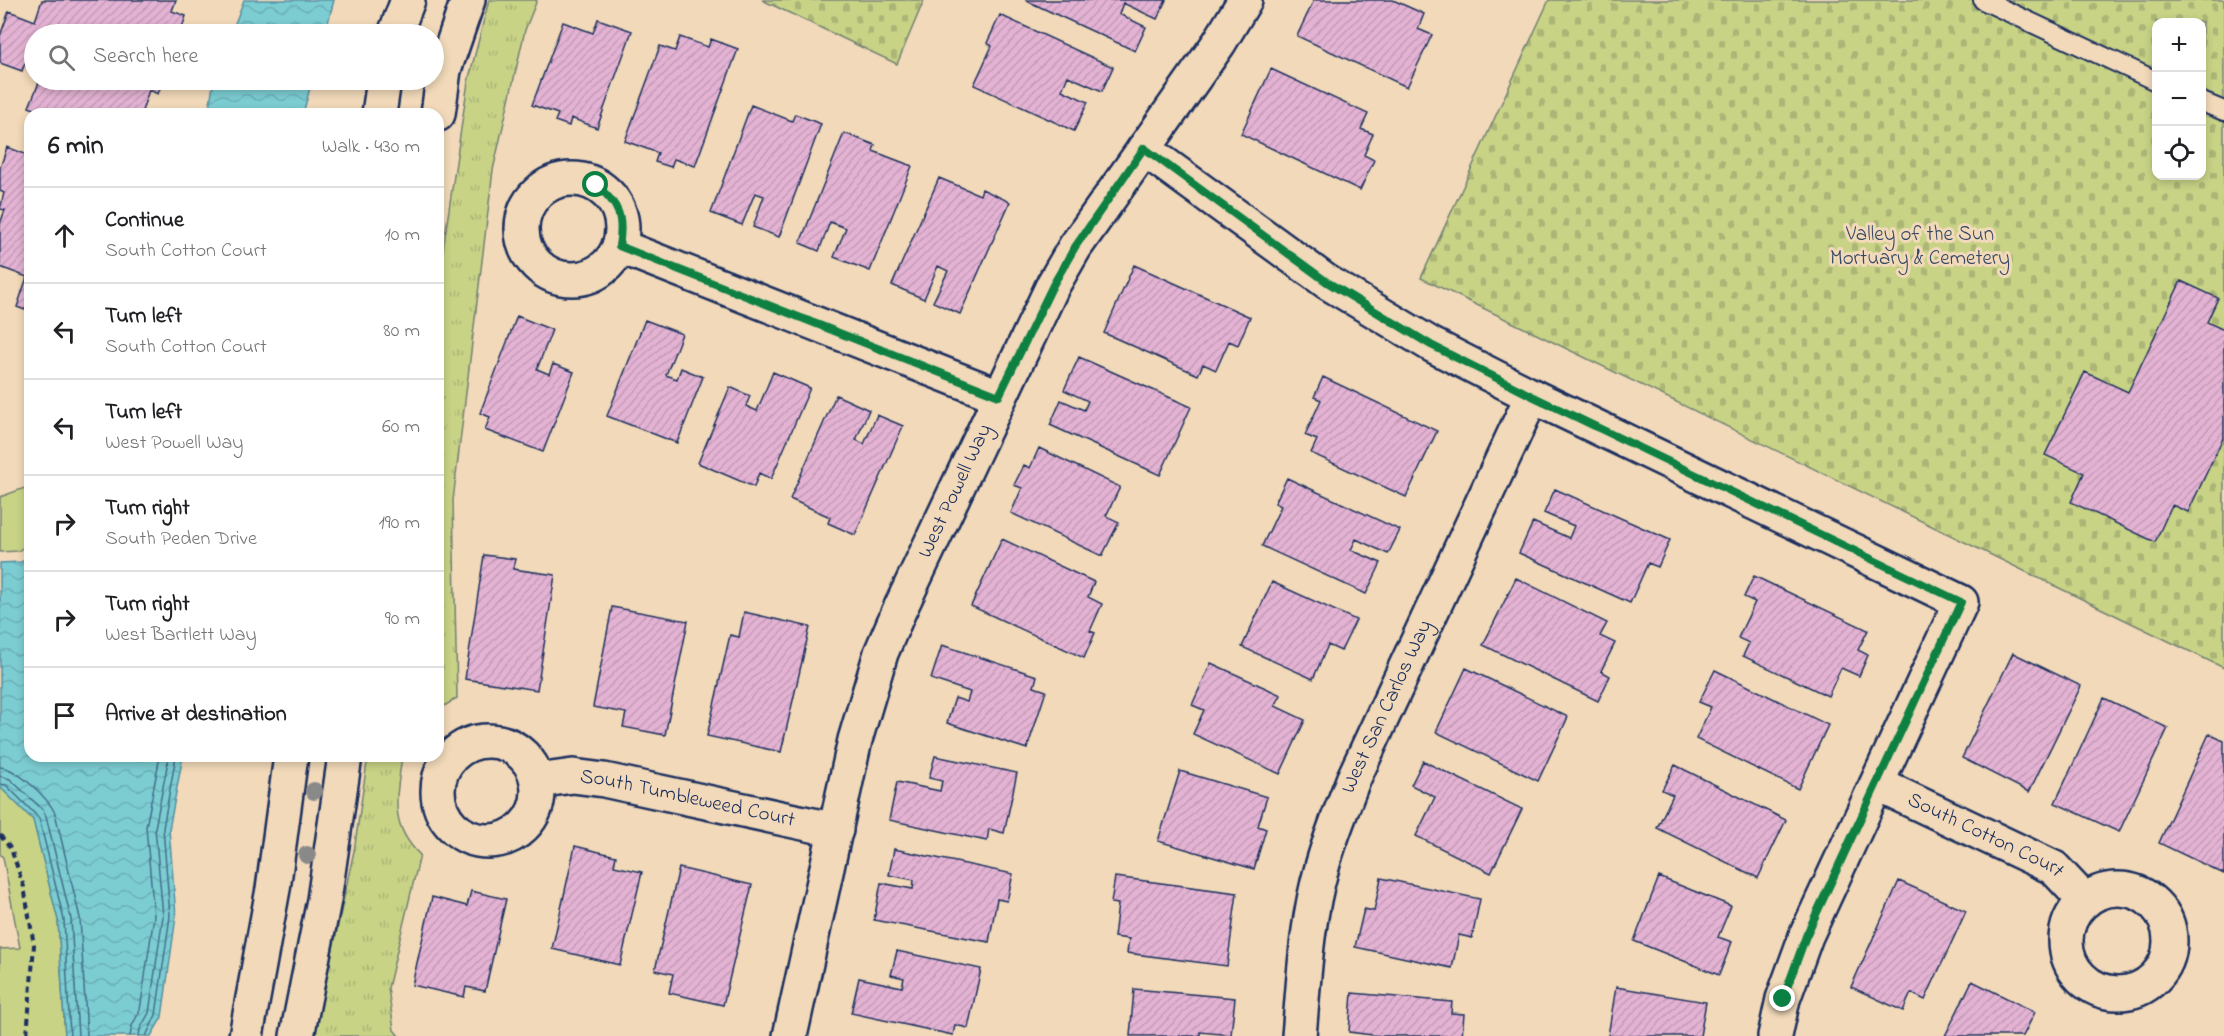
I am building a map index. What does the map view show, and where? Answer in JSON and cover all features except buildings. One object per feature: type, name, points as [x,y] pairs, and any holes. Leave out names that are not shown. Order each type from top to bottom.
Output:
[{"type":"street","points":[[399,24],[408,0]]},
{"type":"street","points":[[444,70],[468,0]]},
{"type":"street","name":"West Powell Way","points":[[790,1036],[855,740],[881,653],[999,396],[1053,285],[1075,247],[1219,43],[1245,0]]},
{"type":"street","points":[[380,108],[383,90]]},
{"type":"street","points":[[439,108],[441,90]]},
{"type":"street","points":[[1144,148],[1327,282],[1431,345],[1532,396],[1961,602],[1797,957],[1783,999],[1775,1036]]},
{"type":"street","points":[[619,246],[999,396]]},
{"type":"street","name":"West San Carlos Way","points":[[1299,1036],[1311,914],[1321,868],[1335,823],[1532,396]]},
{"type":"street","points":[[246,1036],[273,889],[290,762]]},
{"type":"street","points":[[297,1036],[324,900],[344,762]]},
{"type":"street","name":"South Tumbleweed Court","points":[[537,781],[573,776],[604,780],[836,830]]},
{"type":"street","name":"South Cotton Court","points":[[1876,784],[2054,868],[2085,901]]},
{"type":"lane","points":[[1983,0],[2152,79]]},
{"type":"lane","points":[[2206,104],[2224,111]]},
{"type":"path","points":[[0,835],[11,849],[24,887],[34,945],[27,1036]]},
{"type":"green space","points":[[489,0],[537,0],[525,30],[493,170],[453,500],[457,698],[444,706],[444,243],[468,82]]},
{"type":"green space","points":[[762,0],[924,0],[897,64]]},
{"type":"green space","name":"Valley of the Sun Mortuary & Cemetery","points":[[1549,0],[2224,0],[2224,668],[1421,278]]},
{"type":"green space","points":[[24,488],[24,547],[18,551],[0,552],[0,497]]},
{"type":"green space","points":[[367,762],[401,762],[397,797],[399,820],[403,832],[420,855],[388,988],[394,1030],[399,1036],[314,1036],[354,851]]},
{"type":"green space","points":[[0,787],[33,819],[58,920],[65,1036],[0,1036],[0,949],[20,948],[3,857],[0,854]]},
{"type":"water","points":[[244,0],[334,0],[328,24],[235,24]]},
{"type":"water","points":[[212,90],[309,90],[305,108],[209,108]]},
{"type":"water","points":[[24,560],[24,762],[182,762],[169,829],[176,916],[162,1017],[151,1036],[65,1036],[58,920],[33,820],[0,787],[0,563]]},
{"type":"route","points":[[596,185],[610,196],[619,211],[622,228],[619,246],[999,396],[1033,324],[1075,247],[1144,148],[1327,282],[1431,345],[1532,396],[1961,602],[1806,936],[1783,999]]}]
